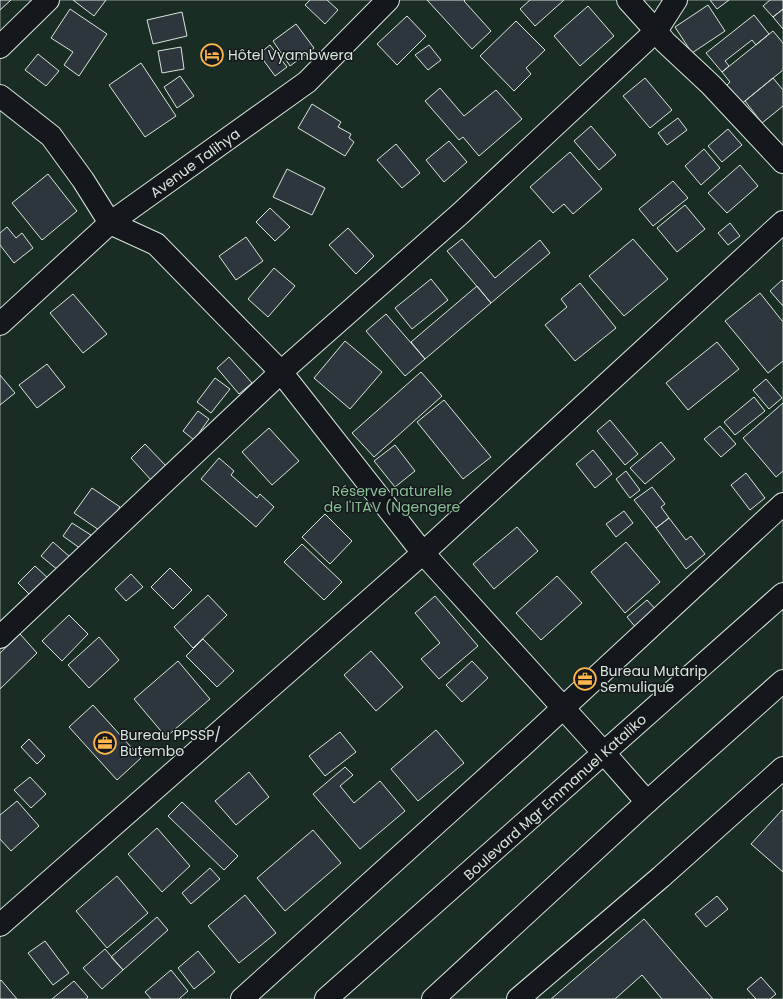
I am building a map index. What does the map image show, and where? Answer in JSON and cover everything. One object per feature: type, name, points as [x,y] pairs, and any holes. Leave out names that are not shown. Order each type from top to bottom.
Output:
[{"type":"street","points":[[0,47],[48,0]]},
{"type":"street","name":"Avenue Talihya","points":[[0,324],[110,223],[307,82],[388,0]]},
{"type":"street","points":[[628,0],[665,42],[711,86],[783,162]]},
{"type":"street","points":[[0,637],[281,372],[461,213],[656,31],[676,0]]},
{"type":"street","points":[[0,96],[51,136],[83,180],[110,223],[156,244],[281,372],[423,553],[647,802]]},
{"type":"street","points":[[0,926],[423,553],[783,222]]},
{"type":"street","points":[[242,999],[515,752],[783,504]]},
{"type":"street","name":"Boulevard Mgr Emmanuel Kataliko","points":[[326,999],[783,594]]},
{"type":"street","points":[[433,999],[647,802],[783,681]]},
{"type":"street","points":[[518,999],[661,878],[783,768]]},
{"type":"green space","name":"Réserve naturelle de l'ITAV (Ngengere","points":[[0,0],[783,0],[783,999],[0,999]]},
{"type":"building","points":[[0,0],[11,0],[0,10]]},
{"type":"building","points":[[73,0],[106,0],[94,16]]},
{"type":"building","points":[[310,0],[327,0],[338,10],[325,24],[305,5]]},
{"type":"building","points":[[427,0],[465,0],[464,1],[491,31],[472,49]]},
{"type":"building","points":[[530,0],[564,0],[535,26],[520,9]]},
{"type":"building","points":[[710,0],[729,0],[717,9]]},
{"type":"building","points":[[770,0],[783,0],[783,9],[773,17],[763,6]]},
{"type":"building","points":[[708,5],[725,31],[692,53],[675,27]]},
{"type":"building","points":[[588,6],[614,36],[580,66],[554,36]]},
{"type":"building","points":[[70,9],[107,34],[79,76],[64,65],[73,52],[51,38]]},
{"type":"building","points":[[783,9],[783,29],[773,17]]},
{"type":"building","points":[[182,12],[187,36],[153,44],[147,20]]},
{"type":"building","points":[[754,15],[769,34],[756,45],[752,40],[725,61],[729,66],[722,72],[706,53]]},
{"type":"building","points":[[407,16],[426,36],[397,65],[377,44]]},
{"type":"building","points":[[516,21],[545,50],[526,68],[531,74],[514,91],[480,56]]},
{"type":"building","points":[[296,24],[314,48],[290,66],[273,41]]},
{"type":"building","points":[[773,31],[783,43],[783,70],[740,105],[725,87],[730,82],[722,72]]},
{"type":"building","points":[[270,45],[287,67],[275,76],[259,54]]},
{"type":"building","points":[[429,45],[441,60],[428,70],[415,55]]},
{"type":"building","points":[[181,47],[184,69],[162,73],[158,51]]},
{"type":"building","points":[[38,54],[59,71],[46,86],[25,70]]},
{"type":"building","points":[[141,63],[176,116],[145,137],[109,85]]},
{"type":"building","points":[[180,76],[194,96],[177,108],[164,87]]},
{"type":"building","points":[[645,78],[672,110],[650,128],[623,96]]},
{"type":"building","points":[[773,78],[783,90],[783,106],[762,123],[745,101]]},
{"type":"building","points":[[440,88],[464,116],[496,90],[522,119],[479,156],[463,137],[459,140],[425,101]]},
{"type":"building","points":[[312,104],[341,122],[338,127],[351,134],[349,138],[354,142],[345,156],[298,128]]},
{"type":"building","points":[[678,118],[687,130],[667,145],[658,133]]},
{"type":"building","points":[[591,126],[616,155],[599,170],[574,141]]},
{"type":"building","points":[[728,129],[742,145],[722,162],[708,146]]},
{"type":"building","points":[[449,141],[467,162],[444,182],[426,160]]},
{"type":"building","points":[[396,144],[420,173],[402,188],[377,160]]},
{"type":"building","points":[[704,149],[720,168],[701,185],[685,166]]},
{"type":"building","points":[[570,152],[602,189],[573,214],[564,204],[553,213],[530,187]]},
{"type":"building","points":[[740,165],[758,186],[727,213],[708,193]]},
{"type":"building","points":[[287,169],[325,188],[312,215],[273,197]]},
{"type":"building","points":[[48,174],[77,211],[42,240],[12,203]]},
{"type":"building","points":[[673,181],[688,198],[653,226],[639,209]]},
{"type":"building","points":[[685,205],[705,229],[677,252],[657,228]]},
{"type":"building","points":[[270,208],[290,227],[275,241],[256,222]]},
{"type":"building","points":[[730,223],[740,236],[728,245],[718,233]]},
{"type":"building","points":[[7,227],[16,238],[22,233],[33,248],[14,263],[0,245],[0,233]]},
{"type":"building","points":[[348,228],[374,256],[356,274],[329,245]]},
{"type":"building","points":[[246,237],[263,261],[236,280],[219,256]]},
{"type":"building","points":[[462,239],[495,278],[540,240],[550,253],[491,303],[447,251]]},
{"type":"building","points":[[633,239],[668,279],[624,316],[589,276]]},
{"type":"building","points":[[274,268],[295,286],[268,317],[248,299]]},
{"type":"building","points":[[431,279],[448,300],[412,329],[395,308]]},
{"type":"building","points":[[782,280],[783,281],[783,306],[770,291]]},
{"type":"building","points":[[580,283],[616,328],[575,361],[545,325],[567,307],[561,299]]},
{"type":"building","points":[[477,286],[491,303],[425,359],[411,342]]},
{"type":"building","points":[[760,293],[783,322],[783,361],[768,373],[725,321]]},
{"type":"building","points":[[73,294],[107,334],[83,353],[50,313]]},
{"type":"building","points":[[386,314],[425,359],[405,376],[366,331]]},
{"type":"building","points":[[345,341],[382,372],[350,409],[314,378]]},
{"type":"building","points":[[717,342],[739,369],[688,410],[666,383]]},
{"type":"building","points":[[229,357],[252,383],[239,394],[217,368]]},
{"type":"building","points":[[47,364],[65,387],[37,408],[19,385]]},
{"type":"building","points":[[421,372],[442,396],[374,457],[352,433]]},
{"type":"building","points":[[0,375],[15,393],[0,405]]},
{"type":"building","points":[[215,378],[230,389],[211,413],[197,402]]},
{"type":"building","points":[[766,379],[782,398],[769,409],[753,390]]},
{"type":"building","points":[[754,397],[765,411],[735,435],[724,422]]},
{"type":"building","points":[[444,400],[491,457],[463,479],[417,422]]},
{"type":"building","points":[[783,403],[783,471],[776,477],[743,438]]},
{"type":"building","points":[[198,411],[209,419],[194,440],[183,431]]},
{"type":"building","points":[[610,420],[638,454],[625,465],[597,431]]},
{"type":"building","points":[[720,426],[736,444],[721,457],[704,439]]},
{"type":"building","points":[[269,428],[299,461],[272,485],[242,452]]},
{"type":"building","points":[[661,442],[675,459],[645,484],[630,468]]},
{"type":"building","points":[[145,444],[167,467],[152,481],[131,458]]},
{"type":"building","points":[[395,445],[415,471],[395,487],[374,461]]},
{"type":"building","points":[[593,450],[612,474],[595,488],[576,464]]},
{"type":"building","points":[[219,458],[234,471],[231,475],[257,498],[260,494],[274,507],[256,527],[201,479]]},
{"type":"building","points":[[626,471],[640,490],[630,498],[616,479]]},
{"type":"building","points":[[746,473],[765,498],[750,510],[731,485]]},
{"type":"building","points":[[652,487],[665,504],[661,507],[669,518],[656,528],[634,500]]},
{"type":"building","points":[[92,488],[120,507],[102,532],[74,513]]},
{"type":"building","points":[[624,511],[633,523],[616,537],[606,524]]},
{"type":"building","points":[[325,514],[352,541],[330,564],[302,537]]},
{"type":"building","points":[[669,518],[686,540],[691,536],[705,554],[686,569],[656,528]]},
{"type":"building","points":[[72,523],[91,535],[81,549],[63,536]]},
{"type":"building","points":[[517,527],[538,551],[494,589],[473,564]]},
{"type":"building","points":[[53,542],[70,557],[59,571],[41,556]]},
{"type":"building","points":[[626,542],[660,582],[625,613],[591,572]]},
{"type":"building","points":[[302,544],[342,582],[324,600],[284,562]]},
{"type":"building","points":[[35,566],[50,580],[32,597],[18,583]]},
{"type":"building","points":[[170,568],[192,590],[173,609],[151,587]]},
{"type":"building","points":[[131,574],[143,587],[126,601],[115,589]]},
{"type":"building","points":[[557,576],[582,603],[541,640],[516,613]]},
{"type":"building","points":[[208,595],[227,615],[193,648],[174,627]]},
{"type":"building","points":[[435,596],[478,646],[439,679],[421,659],[440,643],[415,613]]},
{"type":"building","points":[[647,600],[658,612],[637,629],[627,617]]},
{"type":"building","points":[[69,615],[88,634],[62,661],[42,641]]},
{"type":"building","points":[[20,634],[37,653],[0,689],[0,653]]},
{"type":"building","points":[[99,637],[119,660],[89,688],[68,665]]},
{"type":"building","points":[[203,639],[234,671],[217,687],[186,656]]},
{"type":"building","points":[[371,651],[403,687],[376,711],[344,675]]},
{"type":"building","points":[[178,661],[210,699],[166,737],[134,699]]},
{"type":"building","points":[[472,661],[488,678],[462,702],[446,685]]},
{"type":"building","name":"Bureau PPSSP/ Butembo","points":[[93,705],[141,758],[117,780],[69,727]]},
{"type":"building","points":[[436,730],[464,763],[418,801],[391,769]]},
{"type":"building","points":[[340,732],[356,752],[325,776],[309,756]]},
{"type":"building","points":[[29,739],[45,756],[37,764],[21,747]]},
{"type":"building","points":[[345,767],[353,775],[340,786],[354,803],[380,781],[405,811],[360,849],[313,794]]},
{"type":"building","points":[[249,772],[269,797],[236,825],[215,801]]},
{"type":"building","points":[[30,777],[46,794],[31,808],[14,790]]},
{"type":"building","points":[[17,801],[39,826],[11,851],[0,839],[0,815]]},
{"type":"building","points":[[182,802],[238,856],[224,870],[168,816]]},
{"type":"building","points":[[782,810],[783,811],[783,872],[751,844]]},
{"type":"building","points":[[157,828],[190,866],[162,892],[128,854]]},
{"type":"building","points":[[313,830],[341,863],[285,911],[257,878]]},
{"type":"building","points":[[210,868],[220,879],[191,904],[182,893]]},
{"type":"building","points":[[117,876],[148,913],[107,948],[76,911]]},
{"type":"building","points":[[245,895],[276,933],[239,963],[208,926]]},
{"type":"building","points":[[717,896],[728,909],[706,927],[695,914]]},
{"type":"building","points":[[157,917],[168,930],[123,970],[111,957]]},
{"type":"building","points":[[644,919],[713,999],[662,999],[642,975],[615,999],[551,999]]},
{"type":"building","points":[[45,941],[69,973],[53,985],[28,953]]},
{"type":"building","points":[[105,949],[123,970],[102,989],[83,968]]},
{"type":"building","points":[[198,951],[215,972],[194,989],[178,968]]},
{"type":"building","points":[[171,970],[188,991],[179,999],[151,999],[145,992]]},
{"type":"building","points":[[761,977],[776,994],[770,999],[756,999],[747,989]]},
{"type":"building","points":[[1,980],[17,999],[0,999]]},
{"type":"building","points":[[74,981],[88,997],[86,999],[52,999]]},
{"type":"place","name":"Hôtel Vyambwera","points":[[212,55]]},
{"type":"place","name":"Bureau Mutarip Semulique","points":[[585,679]]},
{"type":"place","name":"Bureau PPSSP/ Butembo","points":[[105,743]]}]
